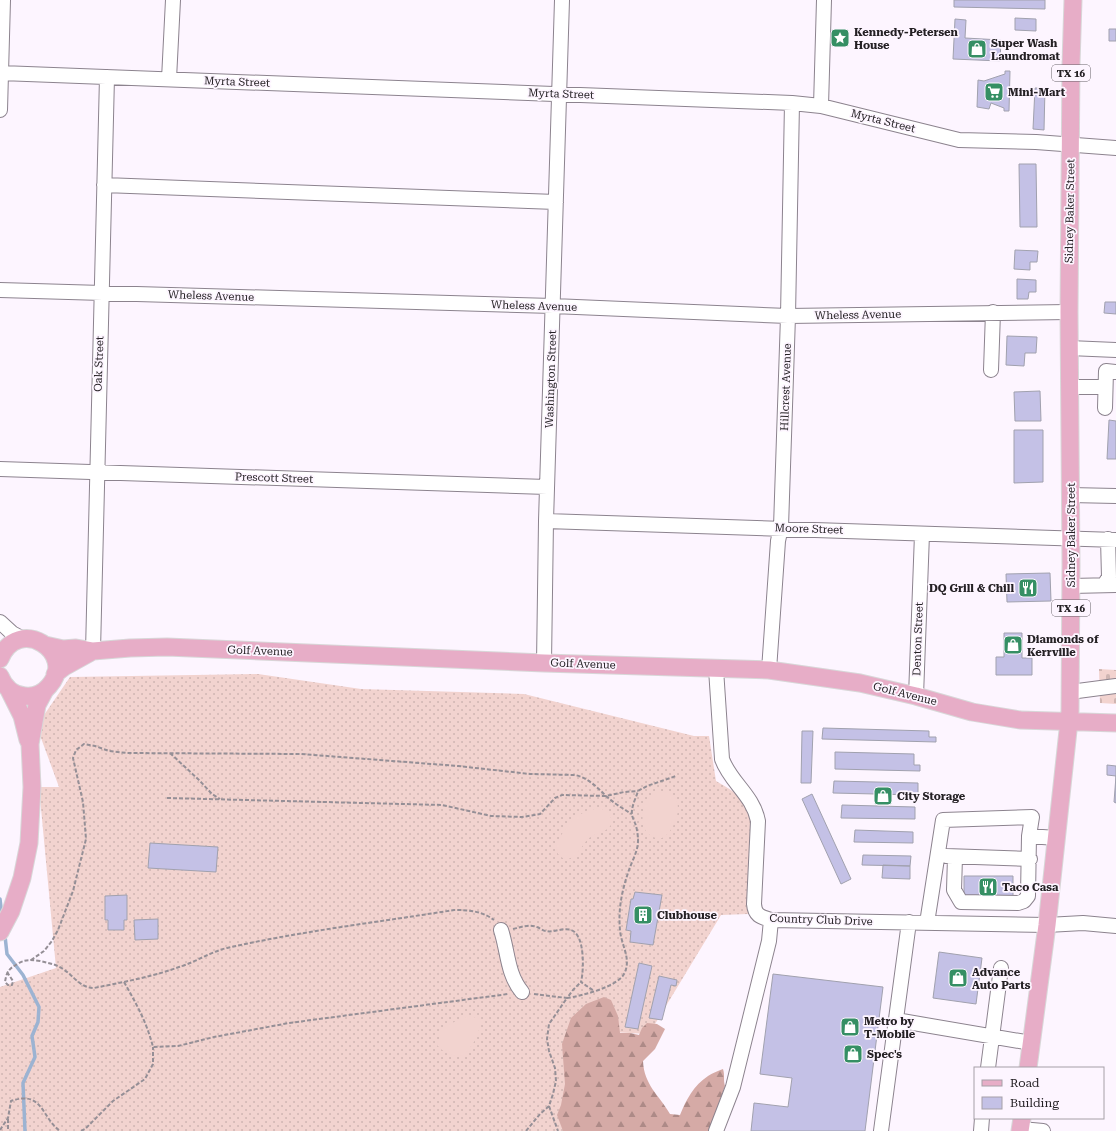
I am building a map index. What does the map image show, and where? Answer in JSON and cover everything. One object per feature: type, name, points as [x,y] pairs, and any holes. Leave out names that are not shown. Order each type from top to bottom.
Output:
[{"type":"main road","name":"Sidney Baker Street","points":[[1028,1067],[1047,925],[1069,722],[1071,539],[1069,312],[1073,0]]},
{"type":"main road","name":"Golf Avenue","points":[[23,639],[35,639],[45,645],[63,649],[76,648],[93,651],[167,647],[544,663],[769,670],[860,683],[916,696],[972,712],[1020,720],[1116,723]]},
{"type":"main road","points":[[0,659],[7,647],[17,640],[23,639]]},
{"type":"main road","points":[[9,690],[25,696],[38,694],[52,683],[56,665],[54,656],[45,645]]},
{"type":"main road","name":"Golf Avenue","points":[[55,674],[64,667],[93,651]]},
{"type":"main road","points":[[0,676],[22,716],[30,744]]},
{"type":"main road","points":[[0,932],[11,911],[22,878],[29,843],[32,787],[30,744],[37,705],[45,690]]},
{"type":"street","points":[[0,110],[3,0]]},
{"type":"street","points":[[169,79],[173,0]]},
{"type":"street","name":"Washington Street","points":[[544,663],[546,520],[562,0]]},
{"type":"street","points":[[821,106],[824,0]]},
{"type":"street","name":"Myrta Street","points":[[1,73],[792,103],[821,106],[960,140],[1036,142],[1116,148]]},
{"type":"street","name":"Oak Street","points":[[93,651],[96,473],[107,77]]},
{"type":"street","name":"Hillcrest Avenue","points":[[769,670],[778,541],[781,527],[788,316],[792,103]]},
{"type":"street","points":[[104,185],[556,202]]},
{"type":"street","name":"Wheless Avenue","points":[[0,290],[553,306],[788,316],[1069,312]]},
{"type":"street","points":[[991,370],[993,312]]},
{"type":"street","points":[[1069,348],[1116,350]]},
{"type":"street","points":[[1105,408],[1106,372],[1116,372]]},
{"type":"street","points":[[1069,387],[1105,387]]},
{"type":"street","name":"Prescott Street","points":[[0,469],[547,487]]},
{"type":"street","points":[[1070,495],[1116,496]]},
{"type":"street","name":"Moore Street","points":[[546,520],[781,527],[922,534],[1112,539]]},
{"type":"street","name":"Denton Street","points":[[916,696],[922,534]]},
{"type":"street","points":[[1071,586],[1110,585],[1109,577],[1112,539]]},
{"type":"street","points":[[0,622],[12,633],[23,639]]},
{"type":"street","name":"Country Club Drive","points":[[716,669],[722,759],[726,768],[744,791],[756,810],[758,821],[754,911],[757,915],[771,920],[1047,925],[1083,923],[1116,926]]},
{"type":"street","points":[[1070,692],[1116,686]]},
{"type":"street","points":[[928,923],[942,820],[1032,817],[1029,836],[1030,859],[1028,896],[1024,901],[1018,903],[961,902],[954,890],[955,857]]},
{"type":"street","points":[[1029,836],[1056,838]]},
{"type":"street","points":[[937,856],[1030,859]]},
{"type":"street","points":[[1002,924],[1003,903]]},
{"type":"street","points":[[716,1131],[733,1087],[769,941],[771,920]]},
{"type":"street","points":[[881,1131],[909,922]]},
{"type":"street","points":[[502,930],[509,969],[516,986],[522,992]]},
{"type":"street","points":[[988,1067],[1001,968]]},
{"type":"street","points":[[896,1020],[1031,1043]]},
{"type":"street","points":[[980,1131],[982,1119]]},
{"type":"street","points":[[1021,1126],[1043,1131]]},
{"type":"path","points":[[31,960],[44,951],[58,930],[73,891],[86,839],[82,802],[74,758],[76,750],[84,744],[109,751],[127,753],[301,754],[458,766],[530,774],[575,775],[582,776],[592,782],[621,808],[632,814]]},
{"type":"path","points":[[170,753],[220,800]]},
{"type":"path","points":[[167,798],[442,805],[491,816],[522,816],[540,814],[555,798],[562,795],[606,796],[638,791],[647,786],[676,776]]},
{"type":"path","points":[[153,1047],[178,1046],[214,1037],[289,1023],[522,992],[567,998],[585,995],[615,982],[624,974],[627,964],[627,955],[622,943],[619,913],[622,893],[638,841],[636,825],[632,814],[638,791]]},
{"type":"path","points":[[7,972],[13,981],[12,985],[8,985],[5,982],[7,972],[26,959],[54,964],[71,975],[81,984],[88,988],[94,988],[146,977],[180,967],[226,949],[271,939],[454,910],[470,910],[487,915],[494,920],[502,930],[507,931],[530,925],[536,926],[546,932],[565,929],[571,930],[576,933],[580,942],[584,965],[581,982],[573,990],[549,1024],[547,1039],[549,1051],[555,1068],[556,1081],[549,1106],[540,1114],[526,1131]]},
{"type":"path","points":[[81,1131],[85,1130],[113,1101],[145,1078],[153,1064],[153,1047],[149,1030],[139,1008],[124,982]]},
{"type":"path","points":[[581,982],[594,991]]},
{"type":"path","points":[[8,1131],[10,1101],[29,1098],[34,1100],[39,1105],[60,1131]]},
{"type":"path","points":[[549,1106],[558,1131]]},
{"type":"path","points":[[0,1130],[8,1118]]},
{"type":"green space","points":[[1099,669],[1116,670],[1116,704],[1100,703]]},
{"type":"green space","points":[[258,674],[361,689],[524,694],[694,736],[709,736],[716,781],[739,797],[746,808],[751,823],[748,914],[721,915],[649,1034],[569,1030],[567,1131],[0,1131],[0,987],[56,968],[39,787],[59,787],[41,738],[42,718],[70,677]]},
{"type":"green space","points":[[658,792],[670,793],[676,799],[678,804],[677,815],[673,826],[662,838],[656,838],[649,834],[645,830],[643,821],[645,801]]},
{"type":"green space","points":[[599,808],[605,810],[609,814],[611,818],[610,826],[604,831],[588,839],[571,858],[564,859],[561,857],[558,854],[556,845],[563,832],[573,819],[586,811]]},
{"type":"green space","points":[[604,997],[611,1000],[618,1016],[620,1033],[639,1035],[642,1028],[647,1023],[657,1024],[665,1029],[655,1049],[643,1061],[646,1077],[649,1083],[670,1114],[680,1115],[688,1098],[695,1088],[710,1075],[723,1069],[725,1086],[709,1131],[563,1131],[557,1115],[561,1105],[565,1084],[562,1044],[571,1018],[586,1004]]},
{"type":"green space","points":[[471,1016],[479,1019],[480,1024],[478,1034],[471,1047],[464,1055],[449,1054],[443,1051],[437,1045],[442,1029],[461,1018]]},
{"type":"building","points":[[954,0],[1045,0],[1045,9],[954,7]]},
{"type":"building","points":[[1015,18],[1036,19],[1036,31],[1015,30]]},
{"type":"building","name":"Super Wash Laundromat","points":[[955,19],[966,20],[965,38],[1001,40],[1000,61],[953,59]]},
{"type":"building","points":[[1109,29],[1116,29],[1116,41],[1109,41]]},
{"type":"building","name":"Mini-Mart","points":[[1005,71],[1010,71],[1009,111],[1004,111],[1004,108],[991,103],[989,109],[977,107],[978,80],[984,81],[1005,74]]},
{"type":"building","points":[[1035,88],[1045,88],[1044,130],[1033,129]]},
{"type":"building","points":[[1019,164],[1036,164],[1037,227],[1020,227]]},
{"type":"building","points":[[1015,250],[1038,251],[1037,262],[1030,262],[1030,270],[1014,269]]},
{"type":"building","points":[[1017,279],[1036,280],[1036,292],[1029,292],[1028,299],[1017,299]]},
{"type":"building","points":[[1105,302],[1116,302],[1116,314],[1104,313]]},
{"type":"building","points":[[1007,336],[1037,337],[1036,353],[1025,353],[1024,366],[1006,365]]},
{"type":"building","points":[[1040,391],[1041,421],[1015,421],[1014,392]]},
{"type":"building","points":[[1109,420],[1116,421],[1116,459],[1107,459]]},
{"type":"building","points":[[1014,430],[1043,430],[1043,482],[1014,483]]},
{"type":"building","name":"DQ Grill & Chill","points":[[1050,573],[1051,601],[1007,602],[1006,574]]},
{"type":"building","name":"Diamonds of Kerrville","points":[[1004,633],[1022,633],[1022,658],[1032,658],[1032,675],[996,675],[996,657],[1004,657]]},
{"type":"building","points":[[823,728],[929,731],[929,737],[936,737],[936,742],[822,739]]},
{"type":"building","points":[[802,731],[813,731],[811,783],[801,783]]},
{"type":"building","points":[[835,752],[914,754],[914,765],[920,765],[920,771],[835,769]]},
{"type":"building","points":[[1107,765],[1116,766],[1116,776],[1107,775]]},
{"type":"building","points":[[1116,776],[1116,803],[1114,802]]},
{"type":"building","points":[[834,781],[918,783],[918,795],[833,793]]},
{"type":"building","points":[[812,794],[851,879],[841,884],[802,799]]},
{"type":"building","points":[[842,805],[915,807],[915,819],[841,818]]},
{"type":"building","points":[[855,830],[913,832],[913,843],[854,842]]},
{"type":"building","points":[[150,843],[218,847],[216,872],[148,868]]},
{"type":"building","points":[[863,855],[911,856],[910,866],[862,865]]},
{"type":"building","points":[[883,865],[910,866],[910,879],[882,878]]},
{"type":"building","name":"Taco Casa","points":[[964,876],[1013,876],[1013,899],[964,899]]},
{"type":"building","name":"Clubhouse","points":[[635,892],[662,895],[653,945],[630,942],[631,931],[626,930],[631,899],[633,899]]},
{"type":"building","points":[[127,895],[127,920],[124,920],[124,930],[108,930],[108,920],[105,920],[105,896]]},
{"type":"building","points":[[158,919],[158,939],[135,940],[134,920]]},
{"type":"building","name":"Advance Auto Parts","points":[[939,952],[982,958],[976,1004],[933,998]]},
{"type":"building","points":[[639,963],[652,966],[638,1029],[625,1027]]},
{"type":"building","points":[[773,974],[883,987],[865,1131],[751,1131],[754,1103],[788,1107],[792,1078],[760,1074]]},
{"type":"building","points":[[659,976],[677,980],[676,986],[671,985],[662,1020],[649,1018]]},
{"type":"waterway","points":[[0,899],[2,916]]},
{"type":"waterway","points":[[5,936],[7,954],[23,975],[39,1007],[38,1022],[32,1036],[35,1057],[23,1083],[25,1131]]},
{"type":"place","name":"Kennedy-Petersen House","points":[[840,38]]},
{"type":"place","name":"Super Wash Laundromat","points":[[977,49]]},
{"type":"place","name":"Mini-Mart","points":[[994,92]]},
{"type":"place","name":"DQ Grill & Chill","points":[[1028,588]]},
{"type":"place","name":"Diamonds of Kerrville","points":[[1013,645]]},
{"type":"place","name":"City Storage","points":[[883,796]]},
{"type":"place","name":"Taco Casa","points":[[988,887]]},
{"type":"place","name":"Clubhouse","points":[[643,915]]},
{"type":"place","name":"Advance Auto Parts","points":[[958,978]]},
{"type":"place","name":"Metro by T-Mobile","points":[[850,1027]]},
{"type":"place","name":"Spec's","points":[[853,1054]]}]
